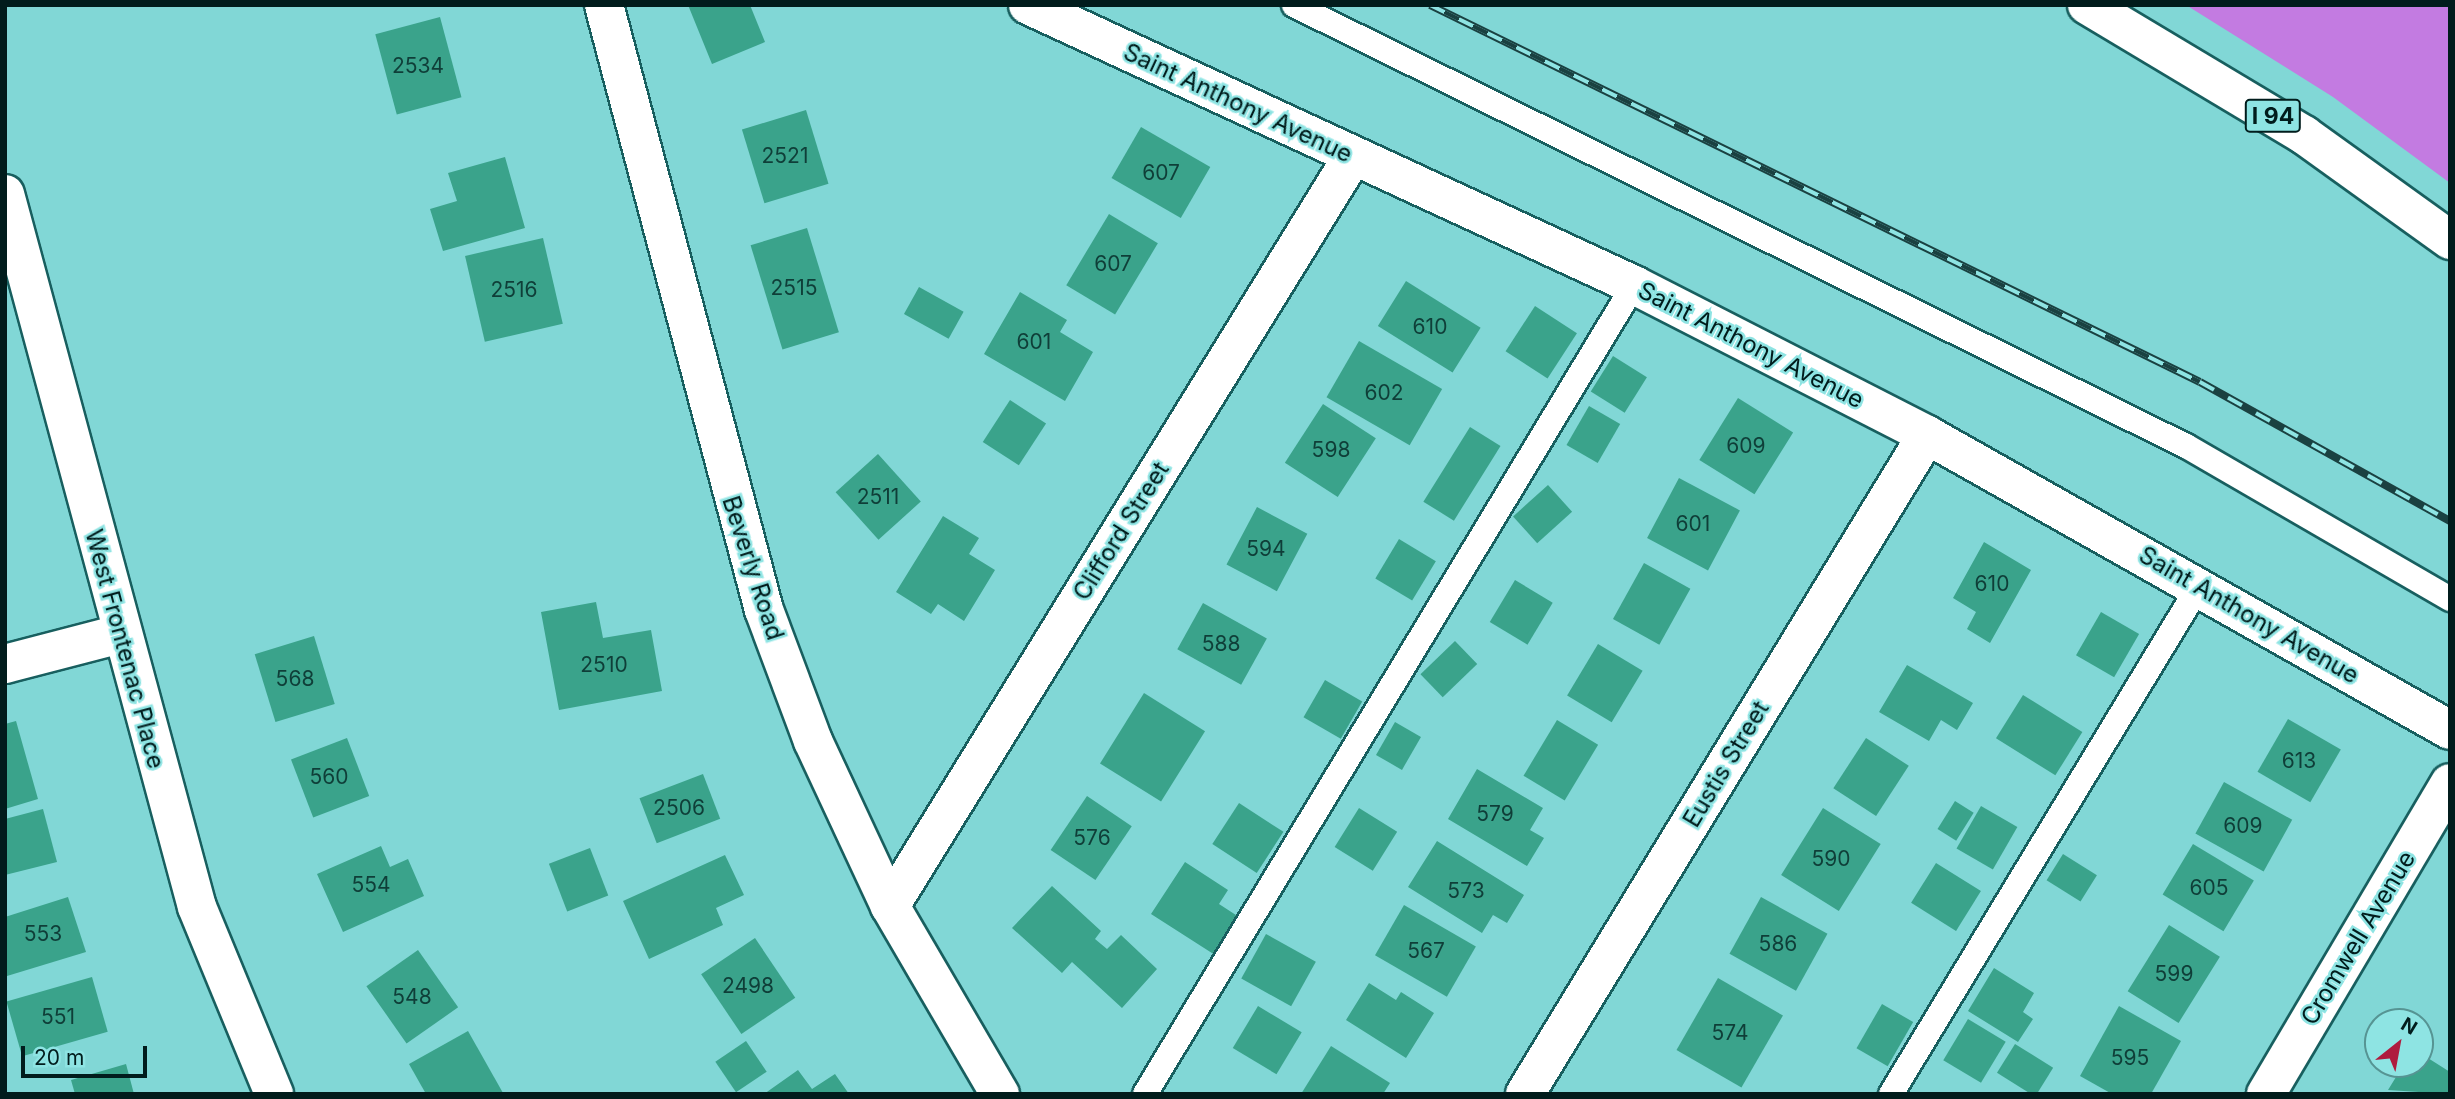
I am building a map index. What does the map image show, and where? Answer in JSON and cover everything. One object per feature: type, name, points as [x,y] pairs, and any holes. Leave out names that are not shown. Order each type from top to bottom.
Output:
[{"type":"main road","name":"Beverly Road","points":[[604,5],[764,610],[813,741],[890,906],[1000,1094]]},
{"type":"main road","name":"Saint Anthony Avenue","points":[[1028,5],[1634,285],[1927,435],[2199,586],[2450,730]]},
{"type":"main road","name":"I 94","points":[[2087,5],[2304,135],[2450,240]]},
{"type":"main road","name":"Clifford Street","points":[[890,906],[1353,156]]},
{"type":"main road","name":"West Frontenac Place","points":[[5,194],[120,634],[197,908],[274,1094]]},
{"type":"main road","name":"Eustis Street","points":[[1525,1094],[1927,435]]},
{"type":"main road","points":[[5,664],[120,634]]},
{"type":"main road","name":"Cromwell Avenue","points":[[2266,1094],[2450,783]]},
{"type":"lane","points":[[1294,5],[2186,446],[2450,599]]},
{"type":"lane","points":[[1146,1094],[1634,285]]},
{"type":"lane","points":[[1891,1094],[2199,586]]},
{"type":"shaded area","points":[[2186,5],[2450,5],[2450,183],[2333,97]]},
{"type":"building","points":[[688,5],[750,5],[765,42],[712,64]]},
{"type":"building","points":[[440,17],[461,97],[397,115],[375,34]]},
{"type":"building","points":[[806,110],[829,184],[764,203],[742,130]]},
{"type":"building","points":[[1141,127],[1210,167],[1181,218],[1112,178]]},
{"type":"building","points":[[505,157],[525,228],[443,251],[430,209],[457,201],[448,173]]},
{"type":"building","points":[[1109,214],[1158,243],[1115,315],[1066,285]]},
{"type":"building","points":[[807,228],[839,332],[782,349],[751,245]]},
{"type":"building","points":[[543,238],[563,324],[485,342],[465,256]]},
{"type":"building","points":[[1406,281],[1481,328],[1453,373],[1378,326]]},
{"type":"building","points":[[919,287],[964,312],[949,339],[904,314]]},
{"type":"building","points":[[1020,292],[1067,320],[1060,332],[1093,352],[1065,401],[984,354]]},
{"type":"building","points":[[1535,306],[1577,333],[1548,379],[1506,351]]},
{"type":"building","points":[[1359,341],[1442,389],[1410,445],[1326,397]]},
{"type":"building","points":[[1613,356],[1647,377],[1625,413],[1591,392]]},
{"type":"building","points":[[1738,398],[1793,432],[1754,494],[1699,460]]},
{"type":"building","points":[[1010,400],[1046,423],[1019,465],[983,442]]},
{"type":"building","points":[[1323,404],[1376,438],[1338,497],[1285,463]]},
{"type":"building","points":[[1589,406],[1620,424],[1598,463],[1566,445]]},
{"type":"building","points":[[1470,427],[1501,446],[1454,521],[1423,502]]},
{"type":"building","points":[[878,454],[921,502],[878,540],[836,492]]},
{"type":"building","points":[[1679,478],[1740,510],[1708,570],[1647,538]]},
{"type":"building","points":[[1548,485],[1572,512],[1537,543],[1513,516]]},
{"type":"building","points":[[1257,507],[1307,534],[1277,591],[1226,564]]},
{"type":"building","points":[[943,516],[979,538],[969,554],[995,570],[964,621],[938,604],[931,614],[896,592]]},
{"type":"building","points":[[1399,539],[1436,561],[1412,601],[1375,578]]},
{"type":"building","points":[[1984,542],[2031,570],[1990,643],[1967,629],[1976,612],[1953,598]]},
{"type":"building","points":[[1644,563],[1690,589],[1659,645],[1613,619]]},
{"type":"building","points":[[1515,580],[1553,603],[1527,645],[1490,622]]},
{"type":"building","points":[[596,602],[603,638],[651,630],[662,691],[559,710],[541,612]]},
{"type":"building","points":[[1203,603],[1267,638],[1241,685],[1177,649]]},
{"type":"building","points":[[2101,612],[2139,634],[2114,677],[2076,655]]},
{"type":"building","points":[[314,636],[335,704],[275,722],[255,654]]},
{"type":"building","points":[[1455,641],[1477,664],[1443,697],[1420,674]]},
{"type":"building","points":[[1598,644],[1643,671],[1612,722],[1567,695]]},
{"type":"building","points":[[1907,665],[1973,703],[1957,730],[1941,720],[1929,741],[1879,712]]},
{"type":"building","points":[[1325,680],[1362,701],[1341,739],[1304,717]]},
{"type":"building","points":[[1144,693],[1205,731],[1161,802],[1100,763]]},
{"type":"building","points":[[2023,695],[2082,732],[2055,775],[1996,738]]},
{"type":"building","points":[[2288,719],[2341,750],[2310,802],[2258,772]]},
{"type":"building","points":[[1557,720],[1598,745],[1565,800],[1524,776]]},
{"type":"building","points":[[16,721],[38,799],[5,809],[5,724]]},
{"type":"building","points":[[1395,722],[1421,737],[1402,770],[1376,755]]},
{"type":"building","points":[[347,738],[369,796],[313,817],[291,760]]},
{"type":"building","points":[[1866,738],[1909,766],[1876,816],[1833,788]]},
{"type":"building","points":[[1477,769],[1543,808],[1530,830],[1544,838],[1527,866],[1448,819]]},
{"type":"building","points":[[703,774],[720,819],[657,843],[640,798]]},
{"type":"building","points":[[2224,782],[2292,820],[2264,871],[2195,834]]},
{"type":"building","points":[[1087,796],[1132,826],[1095,880],[1051,850]]},
{"type":"building","points":[[1955,801],[1974,813],[1956,841],[1938,829]]},
{"type":"building","points":[[1239,803],[1283,832],[1257,873],[1212,844]]},
{"type":"building","points":[[1981,806],[2017,827],[1993,869],[1956,848]]},
{"type":"building","points":[[1359,808],[1397,832],[1373,871],[1335,847]]},
{"type":"building","points":[[1823,808],[1881,844],[1839,911],[1781,875]]},
{"type":"building","points":[[43,809],[57,862],[5,875],[5,819]]},
{"type":"building","points":[[1437,841],[1524,895],[1507,923],[1493,915],[1482,933],[1408,887]]},
{"type":"building","points":[[2193,844],[2254,881],[2223,931],[2163,895]]},
{"type":"building","points":[[381,846],[390,867],[408,859],[424,896],[343,932],[317,874]]},
{"type":"building","points":[[590,848],[608,896],[567,911],[549,864]]},
{"type":"building","points":[[2063,854],[2097,875],[2080,901],[2047,880]]},
{"type":"building","points":[[725,855],[744,895],[716,908],[723,925],[649,959],[623,901]]},
{"type":"building","points":[[1185,862],[1228,890],[1219,904],[1239,917],[1215,955],[1151,914]]},
{"type":"building","points":[[1936,863],[1981,891],[1956,931],[1911,903]]},
{"type":"building","points":[[1052,886],[1101,931],[1095,939],[1107,949],[1121,935],[1157,969],[1122,1008],[1072,962],[1062,973],[1012,928]]},
{"type":"building","points":[[68,897],[86,952],[7,976],[5,917]]},
{"type":"building","points":[[1761,897],[1827,934],[1796,991],[1729,954]]},
{"type":"building","points":[[1404,905],[1476,946],[1447,997],[1375,955]]},
{"type":"building","points":[[2169,925],[2220,957],[2179,1023],[2128,991]]},
{"type":"building","points":[[1266,934],[1316,962],[1291,1006],[1241,979]]},
{"type":"building","points":[[755,938],[795,998],[741,1034],[701,974]]},
{"type":"building","points":[[418,950],[458,1007],[407,1043],[366,986]]},
{"type":"building","points":[[1994,968],[2034,993],[2023,1012],[2033,1019],[2018,1042],[1968,1011]]},
{"type":"building","points":[[92,977],[108,1032],[22,1056],[6,1002]]},
{"type":"building","points":[[1718,978],[1783,1016],[1741,1087],[1676,1050]]},
{"type":"building","points":[[1369,983],[1396,1000],[1401,992],[1434,1013],[1406,1058],[1346,1020]]},
{"type":"building","points":[[1882,1004],[1913,1022],[1888,1066],[1856,1048]]},
{"type":"building","points":[[1258,1006],[1302,1032],[1276,1074],[1233,1048]]},
{"type":"building","points":[[2119,1006],[2181,1041],[2151,1094],[2112,1094],[2080,1076]]},
{"type":"building","points":[[1968,1019],[2006,1042],[1981,1083],[1943,1060]]},
{"type":"building","points":[[468,1031],[503,1093],[426,1094],[409,1064]]},
{"type":"building","points":[[746,1041],[767,1072],[736,1092],[715,1062]]},
{"type":"building","points":[[2015,1044],[2053,1068],[2037,1094],[2031,1094],[1997,1073]]},
{"type":"building","points":[[1331,1046],[1390,1083],[1383,1094],[1301,1094]]},
{"type":"building","points":[[2434,1062],[2450,1072],[2450,1094],[2388,1090],[2395,1078],[2434,1078]]},
{"type":"building","points":[[126,1064],[134,1094],[75,1094],[71,1080]]},
{"type":"building","points":[[798,1070],[812,1089],[835,1074],[849,1094],[764,1094]]},
{"type":"railway","points":[[1430,5],[2200,382],[2450,521]]}]
